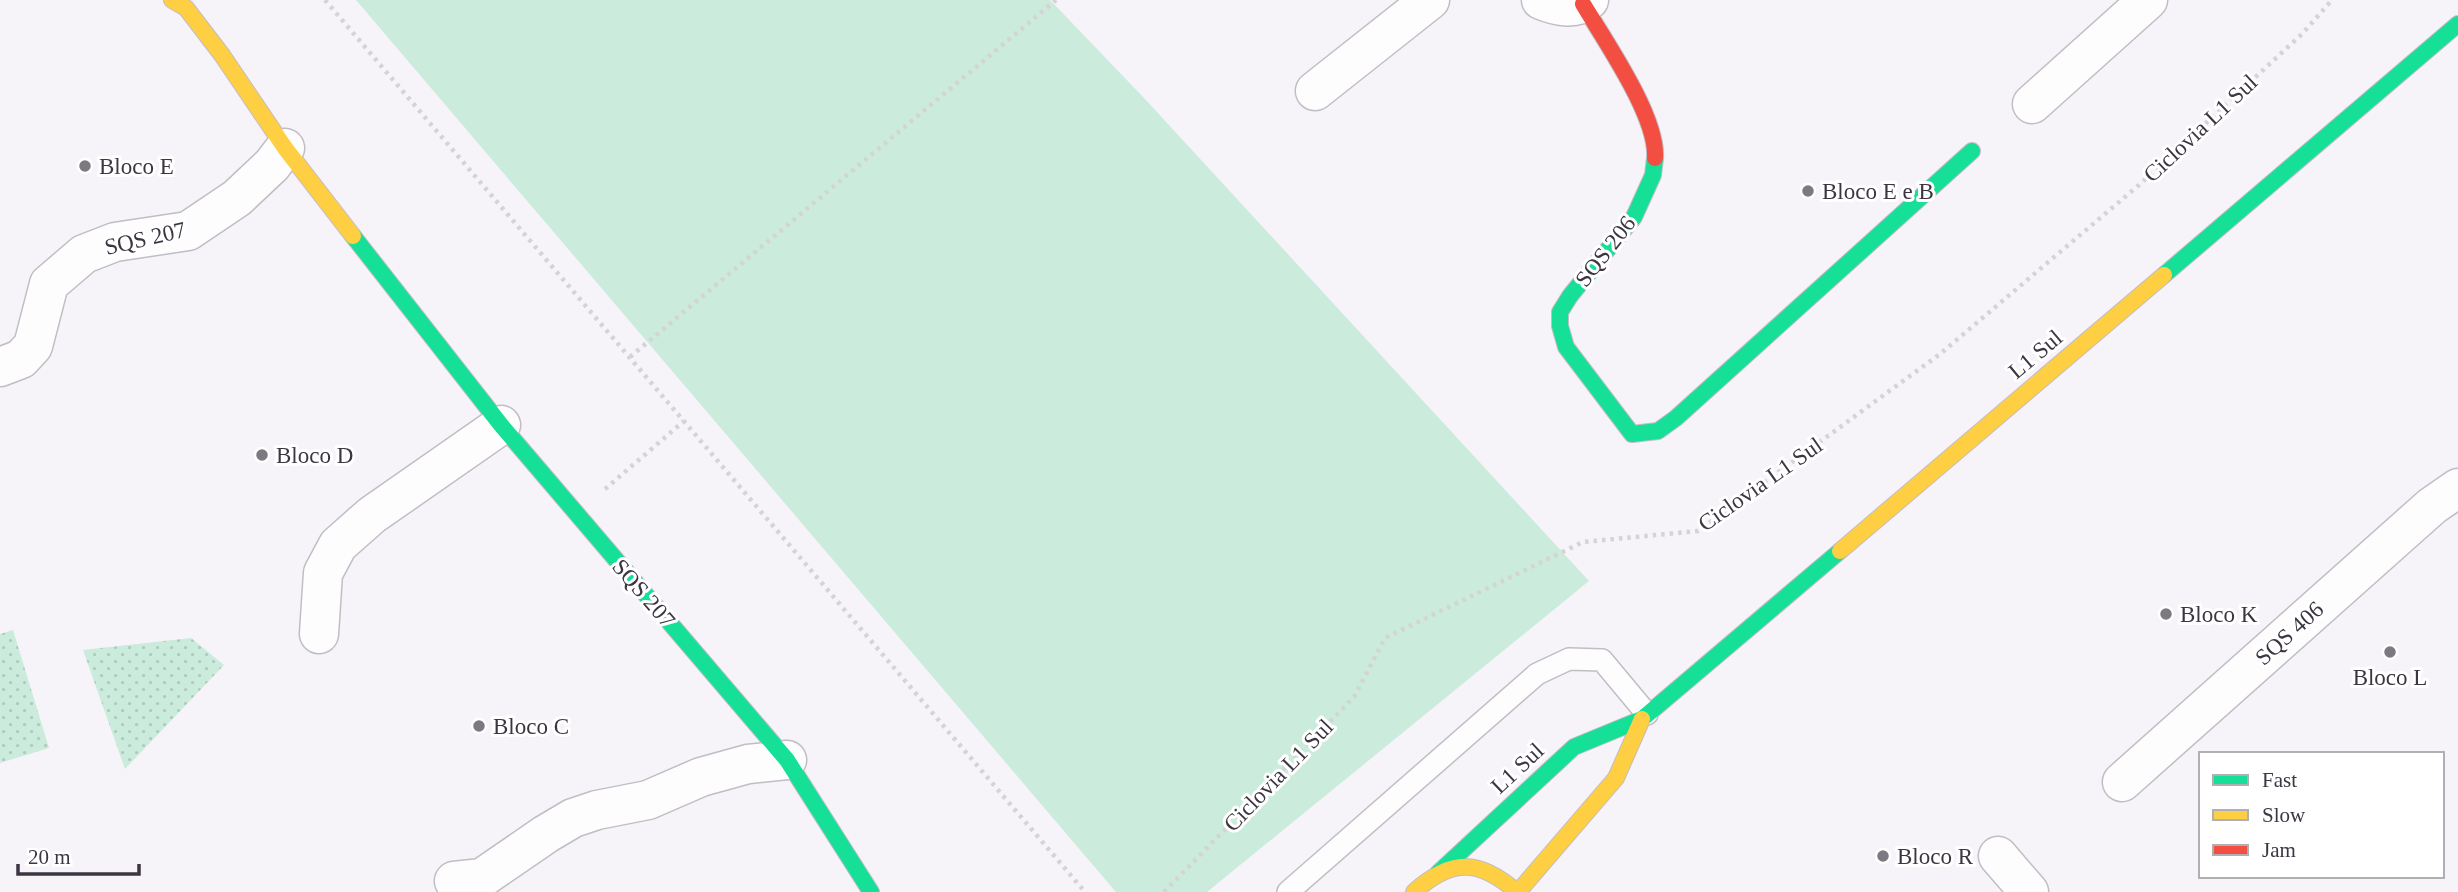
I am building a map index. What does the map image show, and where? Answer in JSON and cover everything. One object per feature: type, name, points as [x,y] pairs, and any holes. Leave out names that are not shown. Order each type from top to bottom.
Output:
[{"type":"street","name":"SQS 207","points":[[172,0],[186,8],[285,148],[501,425],[787,760],[871,892]]},
{"type":"street","points":[[1315,91],[1430,0]]},
{"type":"street","name":"SQS 206","points":[[1541,0],[1558,7],[1586,2],[1654,134],[1656,154],[1653,175],[1634,217],[1560,312],[1560,326],[1566,347],[1632,434],[1658,431],[1676,418],[1972,151]]},
{"type":"street","points":[[2032,104],[2148,0]]},
{"type":"street","name":"L1 Sul","points":[[1414,892],[1574,747],[1644,716],[2458,24]]},
{"type":"street","name":"SQS 207","points":[[0,367],[21,359],[33,346],[50,284],[84,254],[115,242],[188,231],[237,198],[272,165],[285,148]]},
{"type":"street","points":[[319,634],[323,573],[338,545],[372,515],[501,425]]},
{"type":"street","name":"SQS 406","points":[[2122,782],[2432,506],[2458,488]]},
{"type":"street","name":"L1 Sul","points":[[1518,892],[1616,778],[1644,716]]},
{"type":"street","points":[[454,881],[482,878],[573,818],[597,810],[648,800],[701,777],[748,764],[787,760]]},
{"type":"street","points":[[1998,856],[2029,892]]},
{"type":"street","points":[[1438,873],[1464,864],[1483,868],[1503,878],[1518,892]]},
{"type":"lane","points":[[1288,892],[1537,674],[1569,659],[1602,660],[1644,716]]},
{"type":"path","points":[[325,0],[1085,892]]},
{"type":"path","points":[[630,357],[1056,0]]},
{"type":"path","name":"Ciclovia L1 Sul","points":[[1164,892],[1354,697],[1385,638],[1583,542],[1698,531],[1951,345],[2139,185],[2302,34],[2332,0]]},
{"type":"path","points":[[576,514],[684,421]]},
{"type":"green space","points":[[356,0],[1050,0],[1144,98],[1589,581],[1207,892],[1116,892]]},
{"type":"green space","points":[[13,630],[49,748],[0,763],[0,634]]},
{"type":"green space","points":[[191,638],[224,665],[125,769],[83,650]]},
{"type":"traffic: fast","points":[[2164,275],[2458,24]]},
{"type":"traffic: fast","points":[[1655,158],[1653,175],[1634,217],[1560,312],[1560,326],[1566,347],[1632,434],[1658,431],[1676,418],[1972,151]]},
{"type":"traffic: fast","points":[[353,236],[501,425],[787,760],[871,892]]},
{"type":"traffic: fast","points":[[1438,873],[1574,747],[1642,719],[1840,551]]},
{"type":"traffic: slow","points":[[172,0],[186,8],[222,55],[285,148],[353,236]]},
{"type":"traffic: slow","points":[[1840,551],[2164,275]]},
{"type":"traffic: slow","points":[[1518,892],[1616,778],[1642,719]]},
{"type":"traffic: slow","points":[[1414,892],[1441,873],[1466,867],[1490,873],[1517,892]]},
{"type":"traffic: jam","points":[[1583,4],[1639,101],[1654,141],[1655,158]]},
{"type":"place","name":"Bloco E","points":[[85,166]]},
{"type":"place","name":"Bloco E e B","points":[[1808,191]]},
{"type":"place","name":"Bloco D","points":[[262,455]]},
{"type":"place","name":"Bloco K","points":[[2166,614]]},
{"type":"place","name":"Bloco L","points":[[2390,652]]},
{"type":"place","name":"Bloco C","points":[[479,726]]},
{"type":"place","name":"Bloco R","points":[[1883,856]]}]
